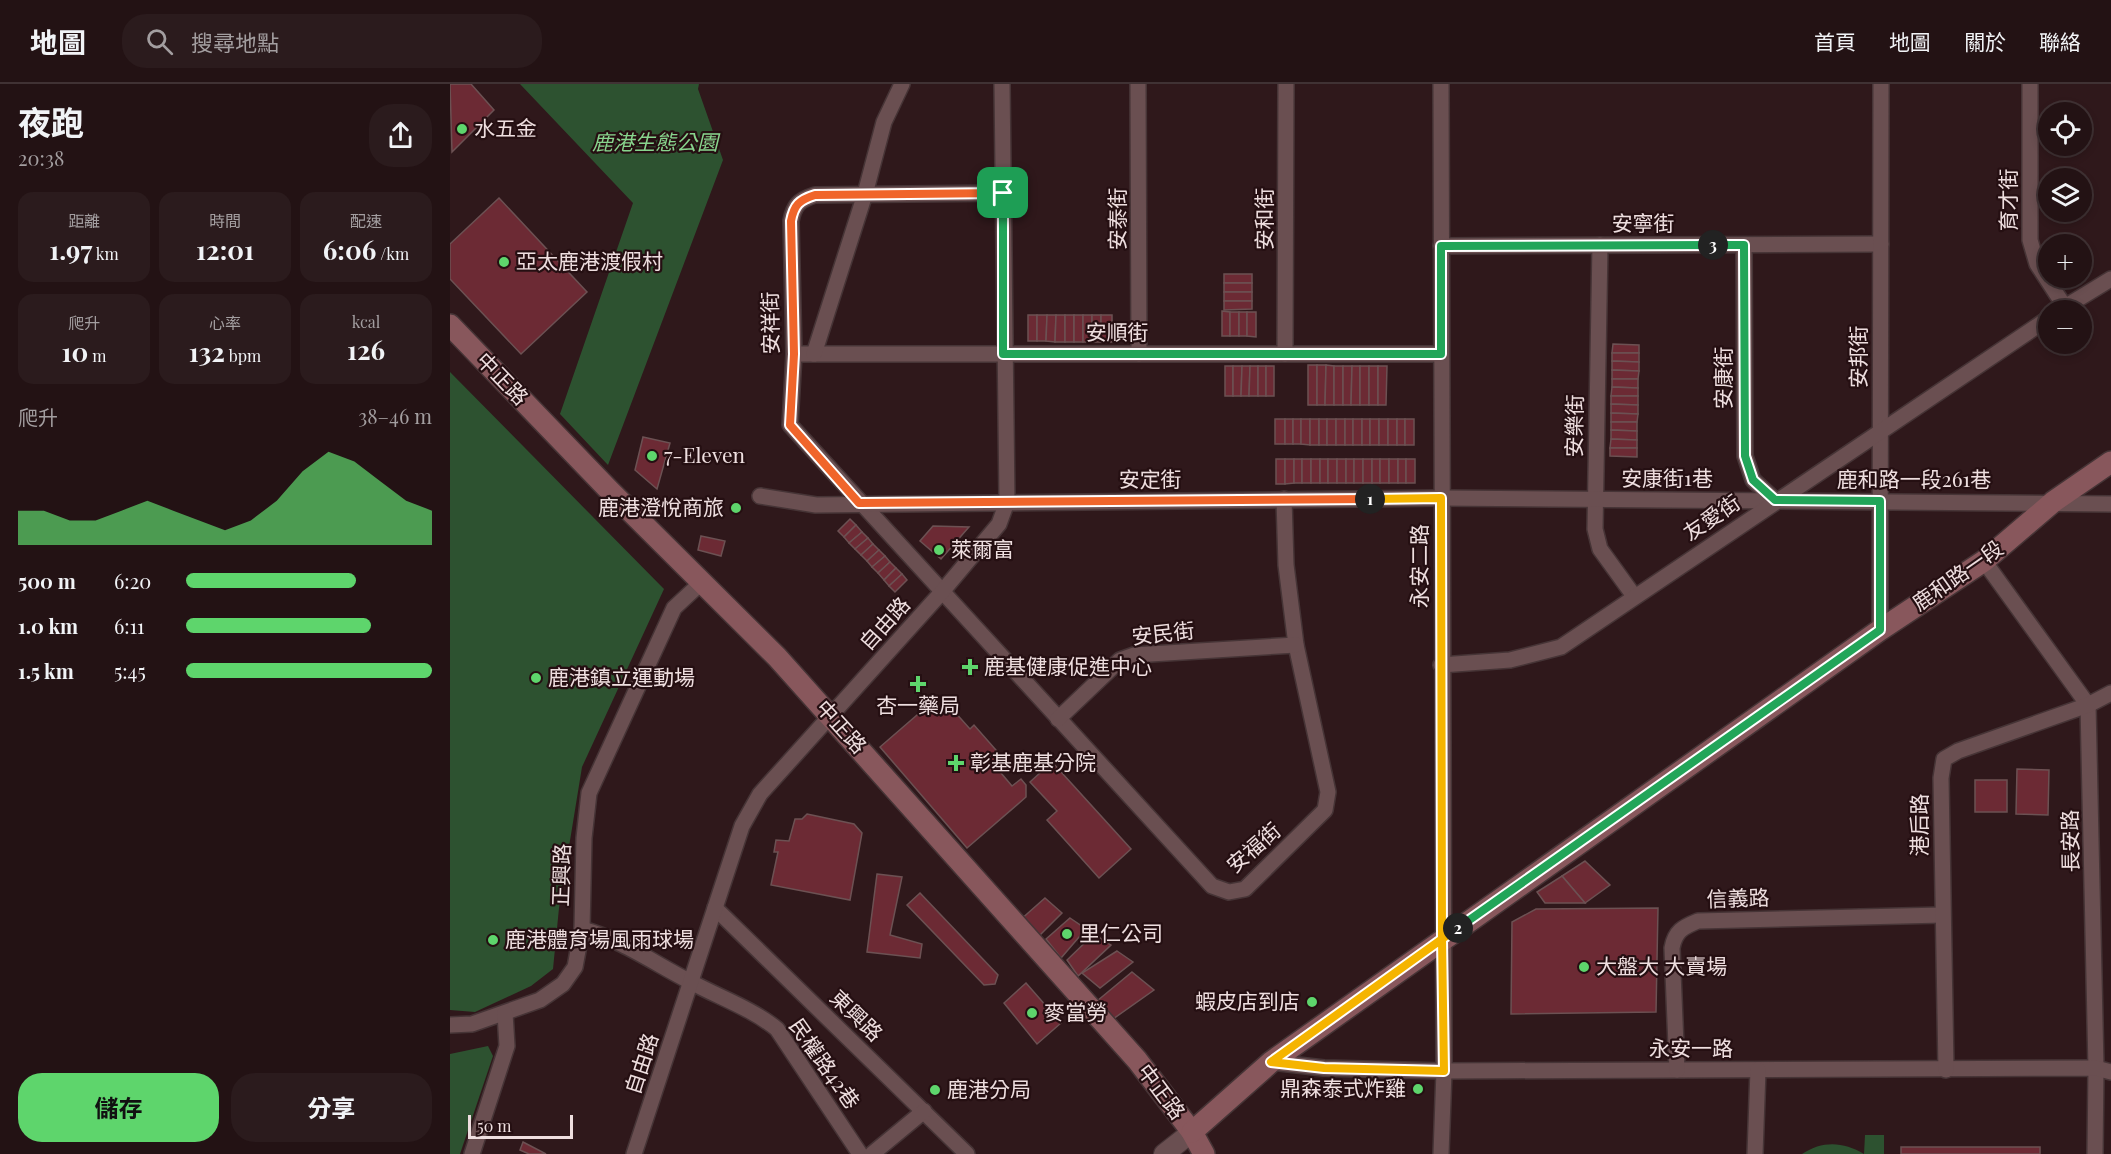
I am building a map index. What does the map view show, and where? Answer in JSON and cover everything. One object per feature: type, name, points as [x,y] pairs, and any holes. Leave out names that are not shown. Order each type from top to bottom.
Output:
[{"type":"main road","name":"中正路","points":[[450,325],[777,657],[831,716],[1137,1060],[1192,1132],[1204,1154]]},
{"type":"main road","name":"鹿和路一段","points":[[1192,1132],[1271,1062],[1880,630],[1984,561],[2053,502],[2111,462]]},
{"type":"street","points":[[814,354],[865,194],[884,122],[902,84]]},
{"type":"street","name":"自由路","points":[[634,1154],[742,826],[760,794],[942,593],[999,524],[1007,502],[1003,354],[1002,84]]},
{"type":"street","name":"安泰街","points":[[1138,84],[1139,354]]},
{"type":"street","name":"安和街","points":[[1285,354],[1286,84]]},
{"type":"street","name":"永安二路","points":[[1441,84],[1444,1071],[1441,1154]]},
{"type":"street","name":"安邦街","points":[[1880,630],[1881,84]]},
{"type":"street","name":"育才街","points":[[2030,84],[2030,240],[2037,264],[2057,300]]},
{"type":"street","name":"安祥街","points":[[942,593],[790,425],[794,354],[791,221],[793,208],[800,200],[815,195],[1003,193]]},
{"type":"street","name":"安寧街","points":[[1441,246],[1881,244]]},
{"type":"street","name":"安樂街","points":[[1600,245],[1595,529],[1600,549],[1634,596]]},
{"type":"street","name":"安康街","points":[[1744,245],[1745,456],[1753,480],[1775,500]]},
{"type":"street","points":[[2077,300],[2111,279]]},
{"type":"street","name":"友愛街","points":[[1441,665],[1510,660],[1539,654],[1561,646],[1775,500],[1880,434],[2038,326]]},
{"type":"street","name":"安順街","points":[[794,354],[1441,354]]},
{"type":"street","name":"安定街","points":[[760,496],[816,505],[1441,498]]},
{"type":"street","name":"安康街1巷","points":[[1441,498],[1775,500]]},
{"type":"street","name":"安福街","points":[[942,593],[1212,886],[1229,892],[1245,889],[1325,810],[1328,792],[1296,645],[1286,565],[1284,499]]},
{"type":"street","name":"鹿和路一段261巷","points":[[1775,500],[2111,504]]},
{"type":"street","points":[[1984,561],[2088,705]]},
{"type":"street","name":"正興路","points":[[450,1025],[472,1024],[540,1000],[563,984],[575,967],[582,929],[584,838],[589,793],[674,608],[702,582]]},
{"type":"street","name":"安民街","points":[[1058,719],[1120,660],[1134,655],[1296,645]]},
{"type":"street","name":"港后路","points":[[1946,1070],[1941,778],[1944,759],[1958,751],[2088,705],[2111,693]]},
{"type":"street","name":"長安路","points":[[2088,705],[2104,1070],[2095,1154]]},
{"type":"street","name":"東興路","points":[[715,908],[968,1154]]},
{"type":"street","name":"信義路","points":[[1677,1070],[1672,948],[1674,936],[1683,927],[1698,921],[1942,915]]},
{"type":"street","name":"民權路42巷","points":[[582,929],[605,935],[691,983],[762,1017],[777,1029],[860,1154]]},
{"type":"street","points":[[472,1154],[507,1046],[506,1013]]},
{"type":"street","name":"永安一路","points":[[1271,1062],[1324,1068],[1444,1071],[2104,1070]]},
{"type":"street","points":[[1755,1154],[1758,1070]]},
{"type":"street","points":[[872,1154],[924,1111]]},
{"type":"street","points":[[1164,1154],[1192,1132]]},
{"type":"green space","name":"鹿港生態公園","points":[[520,84],[699,84],[698,89],[723,160],[608,465],[560,414],[633,203]]},
{"type":"green space","name":"鹿港鎮立運動場","points":[[450,372],[664,589],[582,767],[559,908],[553,969],[531,986],[475,1012],[450,1010]]},
{"type":"green space","points":[[488,1046],[493,1056],[460,1154],[450,1154],[450,1054]]},
{"type":"green space","points":[[1865,1135],[1884,1135],[1884,1154],[1864,1154]]},
{"type":"green space","points":[[1833,1144],[1849,1147],[1864,1154],[1802,1154],[1818,1146]]},
{"type":"building","name":"水五金","points":[[450,84],[471,84],[494,110],[452,152]]},
{"type":"building","name":"亞太鹿港渡假村","points":[[499,198],[587,292],[521,354],[450,279],[450,244]]},
{"type":"building","points":[[1224,274],[1252,274],[1252,283],[1224,283]]},
{"type":"building","points":[[1224,283],[1252,283],[1252,292],[1224,292]]},
{"type":"building","points":[[1224,292],[1252,292],[1252,301],[1224,301]]},
{"type":"building","points":[[1224,301],[1252,301],[1252,309],[1224,310]]},
{"type":"building","points":[[1222,311],[1230,312],[1230,336],[1222,336]]},
{"type":"building","points":[[1230,312],[1239,312],[1239,336],[1230,336]]},
{"type":"building","points":[[1239,312],[1247,312],[1247,336],[1239,336]]},
{"type":"building","points":[[1247,312],[1256,312],[1256,337],[1247,336]]},
{"type":"building","points":[[1028,315],[1037,315],[1037,341],[1028,341]]},
{"type":"building","points":[[1037,315],[1047,315],[1046,341],[1037,341]]},
{"type":"building","points":[[1047,315],[1056,315],[1055,342],[1046,341]]},
{"type":"building","points":[[1056,315],[1065,315],[1065,342],[1055,342]]},
{"type":"building","points":[[1065,315],[1074,315],[1074,342],[1065,342]]},
{"type":"building","points":[[1074,315],[1083,315],[1083,342],[1074,342]]},
{"type":"building","points":[[1083,315],[1092,315],[1092,342],[1083,342]]},
{"type":"building","points":[[1092,315],[1101,315],[1101,342],[1092,342]]},
{"type":"building","points":[[1101,315],[1112,315],[1112,342],[1101,342]]},
{"type":"building","points":[[1613,344],[1639,345],[1639,353],[1612,353]]},
{"type":"building","points":[[1612,353],[1639,353],[1639,362],[1612,361]]},
{"type":"building","points":[[1612,361],[1639,362],[1639,371],[1612,370]]},
{"type":"building","points":[[1308,365],[1317,365],[1317,405],[1308,405]]},
{"type":"building","points":[[1317,365],[1326,365],[1325,405],[1317,405]]},
{"type":"building","points":[[1326,365],[1334,366],[1334,405],[1325,405]]},
{"type":"building","points":[[1225,366],[1233,366],[1233,396],[1225,396]]},
{"type":"building","points":[[1233,366],[1242,366],[1241,396],[1233,396]]},
{"type":"building","points":[[1242,366],[1250,366],[1249,396],[1241,396]]},
{"type":"building","points":[[1250,366],[1258,366],[1258,396],[1249,396]]},
{"type":"building","points":[[1258,366],[1266,366],[1266,396],[1258,396]]},
{"type":"building","points":[[1266,366],[1274,366],[1274,396],[1266,396]]},
{"type":"building","points":[[1334,366],[1343,366],[1343,405],[1334,405]]},
{"type":"building","points":[[1343,366],[1352,366],[1351,405],[1343,405]]},
{"type":"building","points":[[1352,366],[1360,366],[1360,405],[1351,405]]},
{"type":"building","points":[[1360,366],[1369,366],[1369,405],[1360,405]]},
{"type":"building","points":[[1369,366],[1378,366],[1378,405],[1369,405]]},
{"type":"building","points":[[1378,366],[1387,366],[1386,405],[1378,405]]},
{"type":"building","points":[[1612,370],[1639,371],[1638,379],[1612,379]]},
{"type":"building","points":[[1612,379],[1638,379],[1638,388],[1612,387]]},
{"type":"building","points":[[1612,387],[1638,388],[1638,396],[1611,396]]},
{"type":"building","points":[[1611,396],[1638,396],[1638,405],[1611,404]]},
{"type":"building","points":[[1611,404],[1638,405],[1638,414],[1611,413]]},
{"type":"building","points":[[1611,413],[1638,414],[1637,422],[1611,422]]},
{"type":"building","points":[[1275,419],[1285,419],[1285,444],[1275,444]]},
{"type":"building","points":[[1285,419],[1293,419],[1293,444],[1285,444]]},
{"type":"building","points":[[1293,419],[1301,419],[1301,444],[1293,444]]},
{"type":"building","points":[[1301,419],[1310,419],[1310,445],[1301,444]]},
{"type":"building","points":[[1310,419],[1319,419],[1319,445],[1310,445]]},
{"type":"building","points":[[1319,419],[1327,419],[1327,445],[1319,445]]},
{"type":"building","points":[[1327,419],[1336,419],[1336,445],[1327,445]]},
{"type":"building","points":[[1336,419],[1345,419],[1345,445],[1336,445]]},
{"type":"building","points":[[1345,419],[1353,419],[1353,445],[1345,445]]},
{"type":"building","points":[[1353,419],[1362,419],[1362,445],[1353,445]]},
{"type":"building","points":[[1362,419],[1370,419],[1370,445],[1362,445]]},
{"type":"building","points":[[1370,419],[1379,419],[1379,445],[1370,445]]},
{"type":"building","points":[[1379,419],[1388,419],[1388,445],[1379,445]]},
{"type":"building","points":[[1388,419],[1397,419],[1397,445],[1388,445]]},
{"type":"building","points":[[1397,419],[1405,419],[1405,445],[1397,445]]},
{"type":"building","points":[[1405,419],[1414,419],[1414,445],[1405,445]]},
{"type":"building","points":[[1611,422],[1637,422],[1637,431],[1611,430]]},
{"type":"building","points":[[1611,430],[1637,431],[1637,440],[1611,439]]},
{"type":"building","name":"7-Eleven","points":[[643,437],[670,443],[657,489],[635,470]]},
{"type":"building","points":[[1611,439],[1637,440],[1637,448],[1610,448]]},
{"type":"building","points":[[1610,448],[1637,448],[1637,457],[1610,456]]},
{"type":"building","points":[[1276,459],[1285,459],[1285,484],[1276,484]]},
{"type":"building","points":[[1285,459],[1294,459],[1294,483],[1285,484]]},
{"type":"building","points":[[1294,459],[1302,459],[1302,483],[1294,483]]},
{"type":"building","points":[[1302,459],[1311,459],[1311,483],[1302,483]]},
{"type":"building","points":[[1311,459],[1320,459],[1320,483],[1311,483]]},
{"type":"building","points":[[1320,459],[1328,459],[1328,483],[1320,483]]},
{"type":"building","points":[[1328,459],[1337,459],[1337,483],[1328,483]]},
{"type":"building","points":[[1337,459],[1346,459],[1346,483],[1337,483]]},
{"type":"building","points":[[1346,459],[1354,459],[1354,483],[1346,483]]},
{"type":"building","points":[[1354,459],[1363,459],[1363,483],[1354,483]]},
{"type":"building","points":[[1363,459],[1372,459],[1372,483],[1363,483]]},
{"type":"building","points":[[1372,459],[1380,459],[1380,483],[1372,483]]},
{"type":"building","points":[[1380,459],[1389,459],[1389,483],[1380,483]]},
{"type":"building","points":[[1389,459],[1398,459],[1398,483],[1389,483]]},
{"type":"building","points":[[1398,459],[1406,459],[1406,483],[1398,483]]},
{"type":"building","points":[[1406,459],[1415,459],[1415,483],[1406,483]]},
{"type":"building","points":[[850,519],[856,525],[844,537],[838,531]]},
{"type":"building","points":[[856,525],[862,532],[849,543],[844,537]]},
{"type":"building","name":"萊爾富","points":[[933,526],[969,527],[941,559],[920,541]]},
{"type":"building","points":[[862,532],[868,538],[855,549],[849,543]]},
{"type":"building","points":[[701,536],[725,541],[721,556],[698,550]]},
{"type":"building","points":[[868,538],[873,544],[861,555],[855,549]]},
{"type":"building","points":[[873,544],[879,550],[867,561],[861,555]]},
{"type":"building","points":[[879,550],[885,556],[872,567],[867,561]]},
{"type":"building","points":[[885,556],[890,562],[878,573],[872,567]]},
{"type":"building","points":[[890,562],[896,568],[884,580],[878,573]]},
{"type":"building","points":[[896,568],[902,574],[889,586],[884,580]]},
{"type":"building","points":[[902,574],[907,580],[895,592],[889,586]]},
{"type":"building","name":"彰基鹿基分院","points":[[924,709],[953,710],[970,729],[974,725],[1010,766],[1001,773],[1012,786],[1021,779],[1026,785],[1026,797],[967,848],[880,747]]},
{"type":"building","points":[[1052,762],[1131,849],[1099,878],[1047,820],[1057,811],[1030,782]]},
{"type":"building","points":[[2017,769],[2049,770],[2048,815],[2016,814]]},
{"type":"building","points":[[1975,780],[2007,780],[2007,812],[1975,812]]},
{"type":"building","points":[[807,814],[854,824],[862,833],[850,900],[771,885],[778,852],[774,852],[776,840],[789,841],[795,819],[802,819]]},
{"type":"building","points":[[1585,861],[1610,885],[1585,903],[1562,876]]},
{"type":"building","points":[[877,874],[902,877],[890,935],[922,944],[920,958],[867,952]]},
{"type":"building","points":[[1562,876],[1585,903],[1545,903],[1537,892]]},
{"type":"building","points":[[920,893],[998,975],[995,984],[984,985],[907,905]]},
{"type":"building","points":[[1045,898],[1062,913],[1036,939],[1019,921]]},
{"type":"building","name":"大盤大 大賣場","points":[[1658,908],[1656,1012],[1511,1014],[1512,922],[1536,909]]},
{"type":"building","name":"里仁公司","points":[[1070,918],[1086,929],[1061,958],[1046,939]]},
{"type":"building","points":[[1094,934],[1111,945],[1078,976],[1067,960]]},
{"type":"building","points":[[1117,951],[1133,962],[1100,988],[1082,973]]},
{"type":"building","points":[[1132,972],[1154,990],[1113,1019],[1097,1001]]},
{"type":"building","name":"麥當勞","points":[[1026,983],[1061,1023],[1037,1044],[1004,1003]]},
{"type":"building","points":[[523,1142],[546,1154],[529,1154],[520,1150]]},
{"type":"building","points":[[1901,1147],[2040,1147],[2040,1154],[1901,1154]]},
{"type":"place","name":"水五金","points":[[462,129]]},
{"type":"place","name":"亞太鹿港渡假村","points":[[504,262]]},
{"type":"place","name":"7-Eleven","points":[[652,456]]},
{"type":"place","name":"鹿港澄悅商旅","points":[[736,508]]},
{"type":"place","name":"萊爾富","points":[[939,550]]},
{"type":"place","name":"鹿基健康促進中心","points":[[970,667]]},
{"type":"place","name":"鹿港鎮立運動場","points":[[536,678]]},
{"type":"place","name":"杏一藥局","points":[[918,684]]},
{"type":"place","name":"彰基鹿基分院","points":[[956,763]]},
{"type":"place","name":"里仁公司","points":[[1067,934]]},
{"type":"place","name":"鹿港體育場風雨球場","points":[[493,940]]},
{"type":"place","name":"大盤大 大賣場","points":[[1584,967]]},
{"type":"place","name":"蝦皮店到店","points":[[1312,1002]]},
{"type":"place","name":"麥當勞","points":[[1032,1013]]},
{"type":"place","name":"鼎森泰式炸雞","points":[[1418,1089]]},
{"type":"place","name":"鹿港分局","points":[[935,1090]]},
{"type":"route","points":[[1003,193],[815,195],[800,200],[793,208],[791,221],[794,354],[790,425],[859,503],[1441,498],[1442,939],[1271,1062],[1324,1068],[1444,1071],[1442,939],[1880,630],[1880,501],[1775,500],[1753,480],[1745,456],[1744,245],[1441,246],[1441,354],[1003,354],[1003,193]]}]
